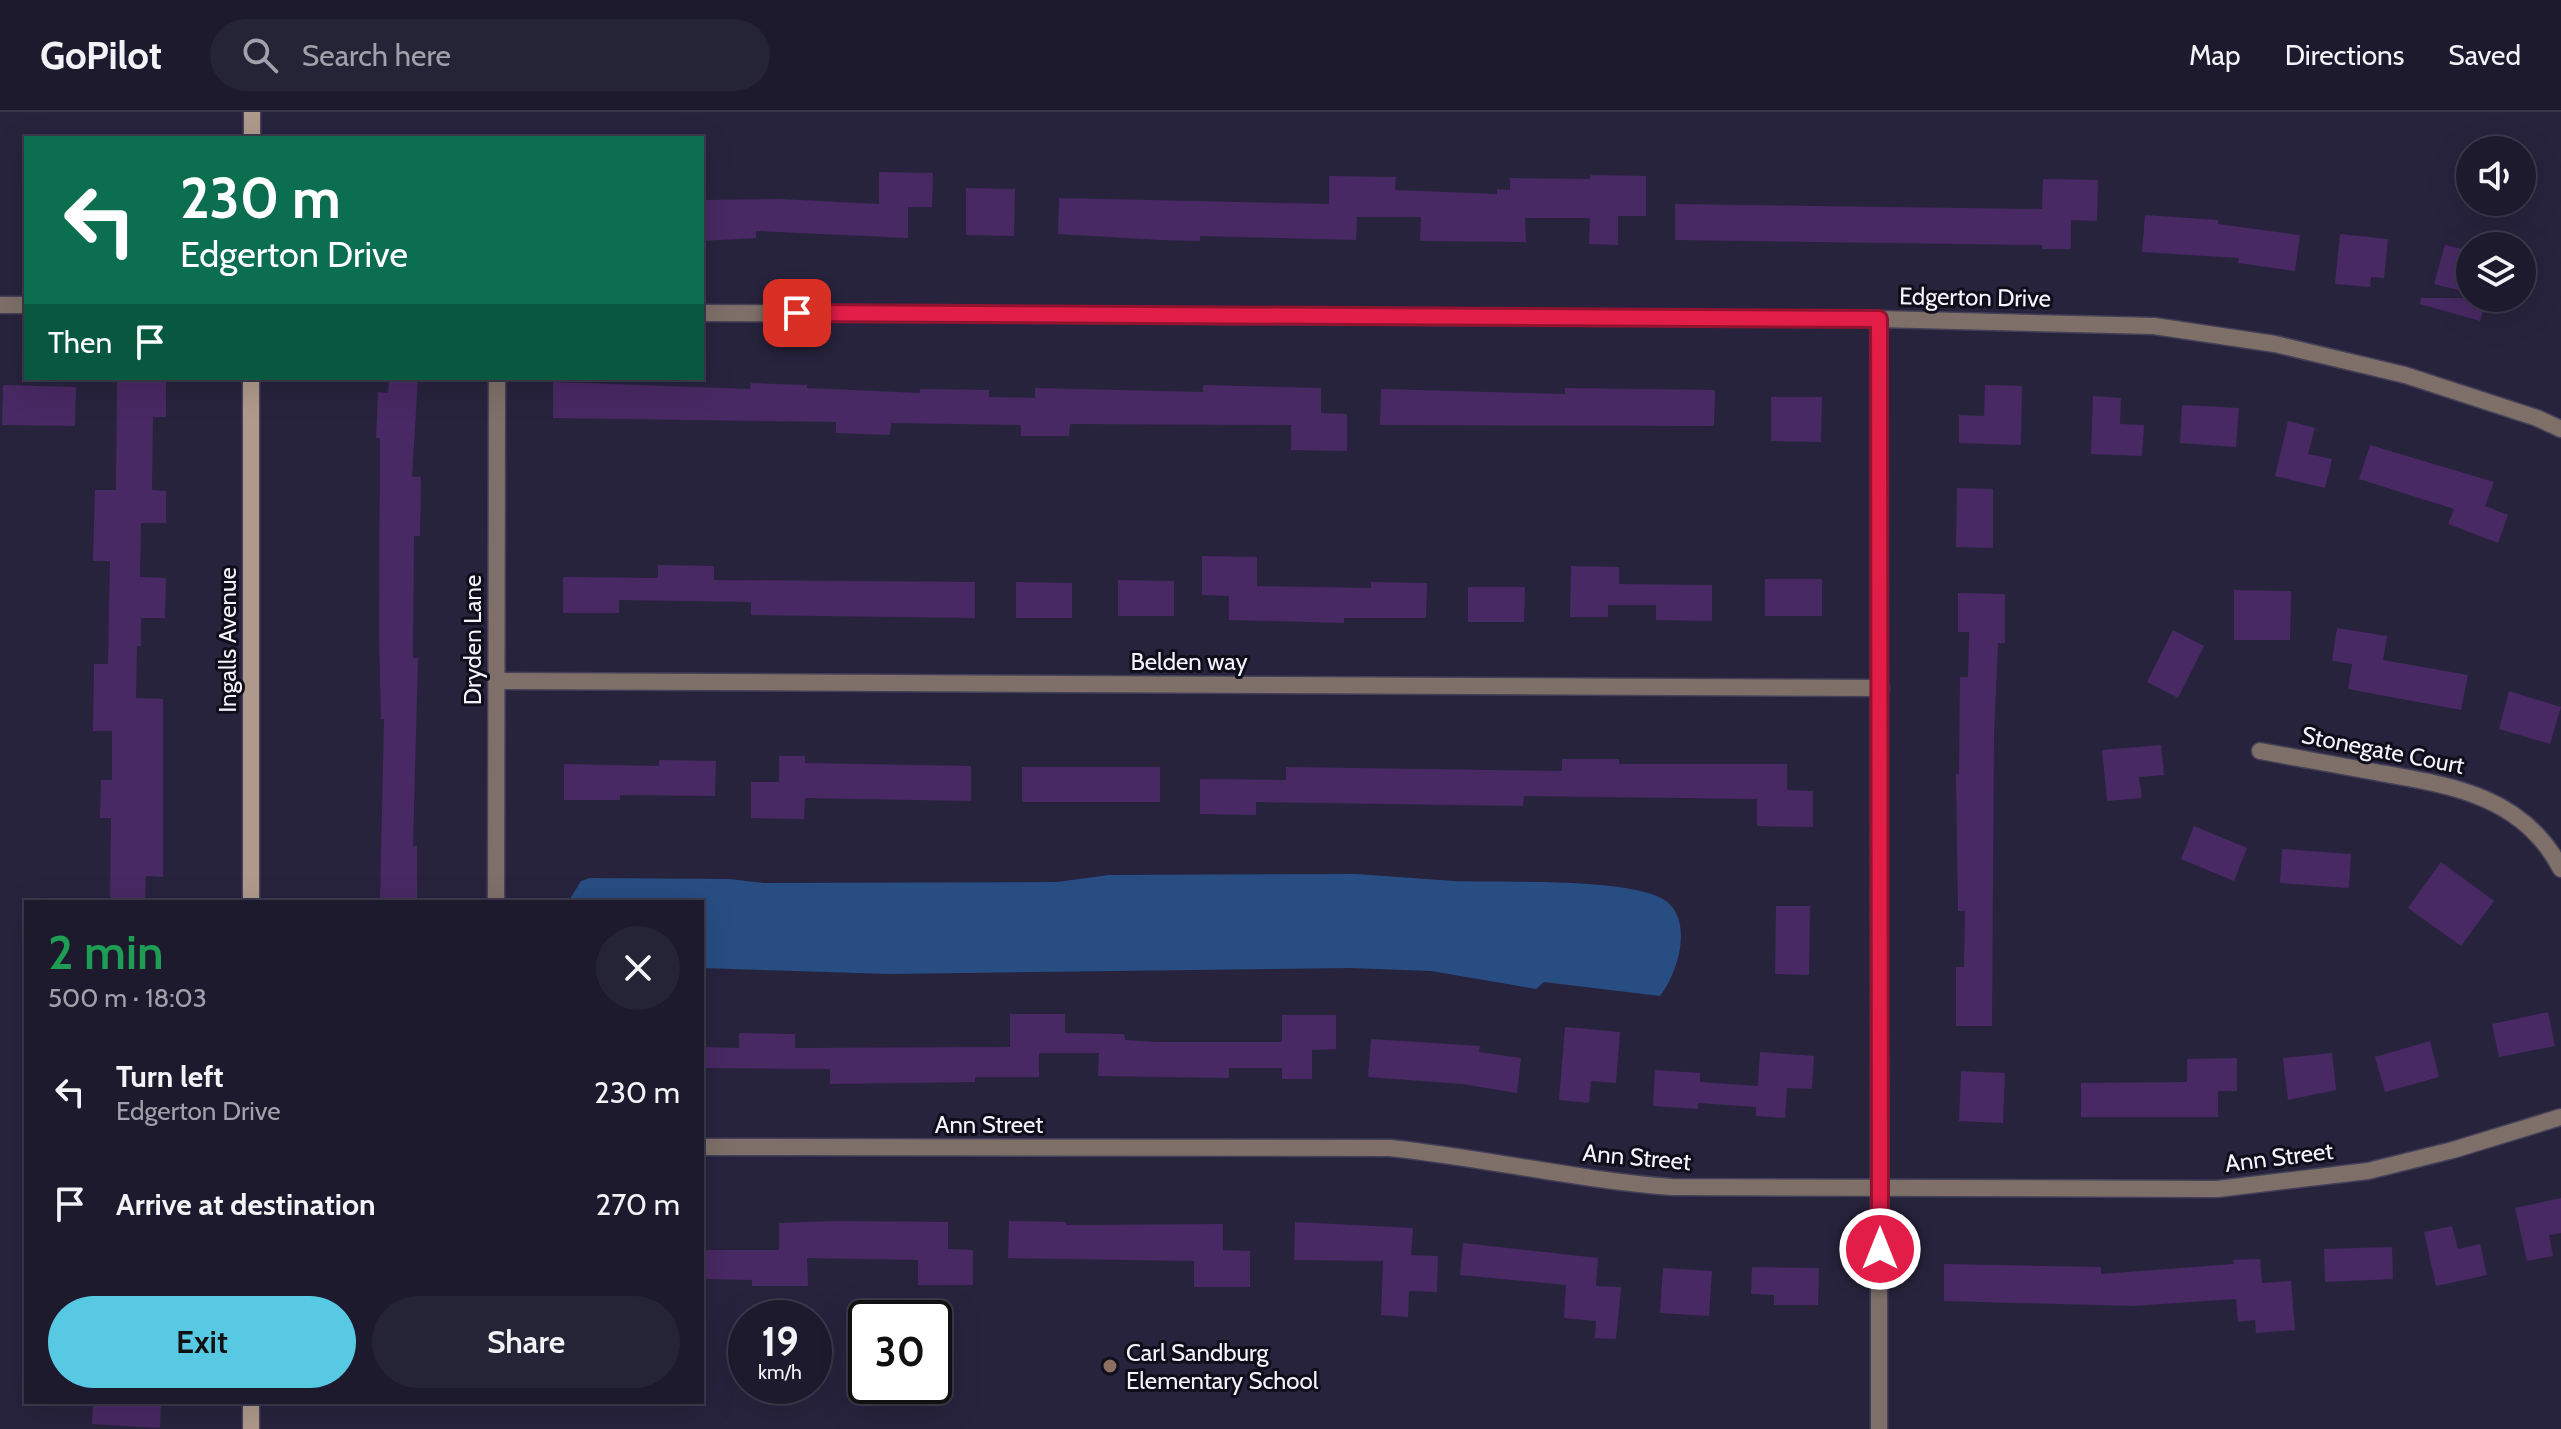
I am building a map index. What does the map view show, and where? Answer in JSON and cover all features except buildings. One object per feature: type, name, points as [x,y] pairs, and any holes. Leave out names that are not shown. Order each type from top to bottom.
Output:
[{"type":"street","points":[[252,112],[252,136]]},
{"type":"street","points":[[0,305],[24,305]]},
{"type":"street","name":"Edgerton Drive","points":[[704,313],[1879,319],[2154,326],[2275,344],[2405,375],[2537,418],[2561,429]]},
{"type":"street","points":[[1879,319],[1879,1429]]},
{"type":"street","name":"Ingalls Avenue","points":[[251,380],[251,900]]},
{"type":"street","name":"Dryden Lane","points":[[496,900],[497,380]]},
{"type":"street","name":"Belden way","points":[[496,681],[1881,688]]},
{"type":"street","name":"Stonegate Court","points":[[2260,751],[2460,787],[2503,806],[2550,848],[2561,869]]},
{"type":"street","name":"Ann Street","points":[[704,1147],[1390,1148],[1473,1157],[1603,1182],[1672,1187],[2217,1189],[2368,1171],[2453,1150],[2561,1117]]},
{"type":"street","points":[[251,1404],[251,1429]]},
{"type":"water","points":[[1356,874],[1626,888],[1650,893],[1666,901],[1679,922],[1680,948],[1672,975],[1660,996],[1544,982],[1536,989],[1431,971],[1350,968],[889,974],[704,968],[704,900],[569,900],[581,881],[590,878],[729,879],[764,883],[1057,882],[1109,875]]},
{"type":"place","name":"Carl Sandburg Elementary School","points":[[1110,1366]]},
{"type":"route","points":[[797,313],[1879,319],[1880,1249]]}]
